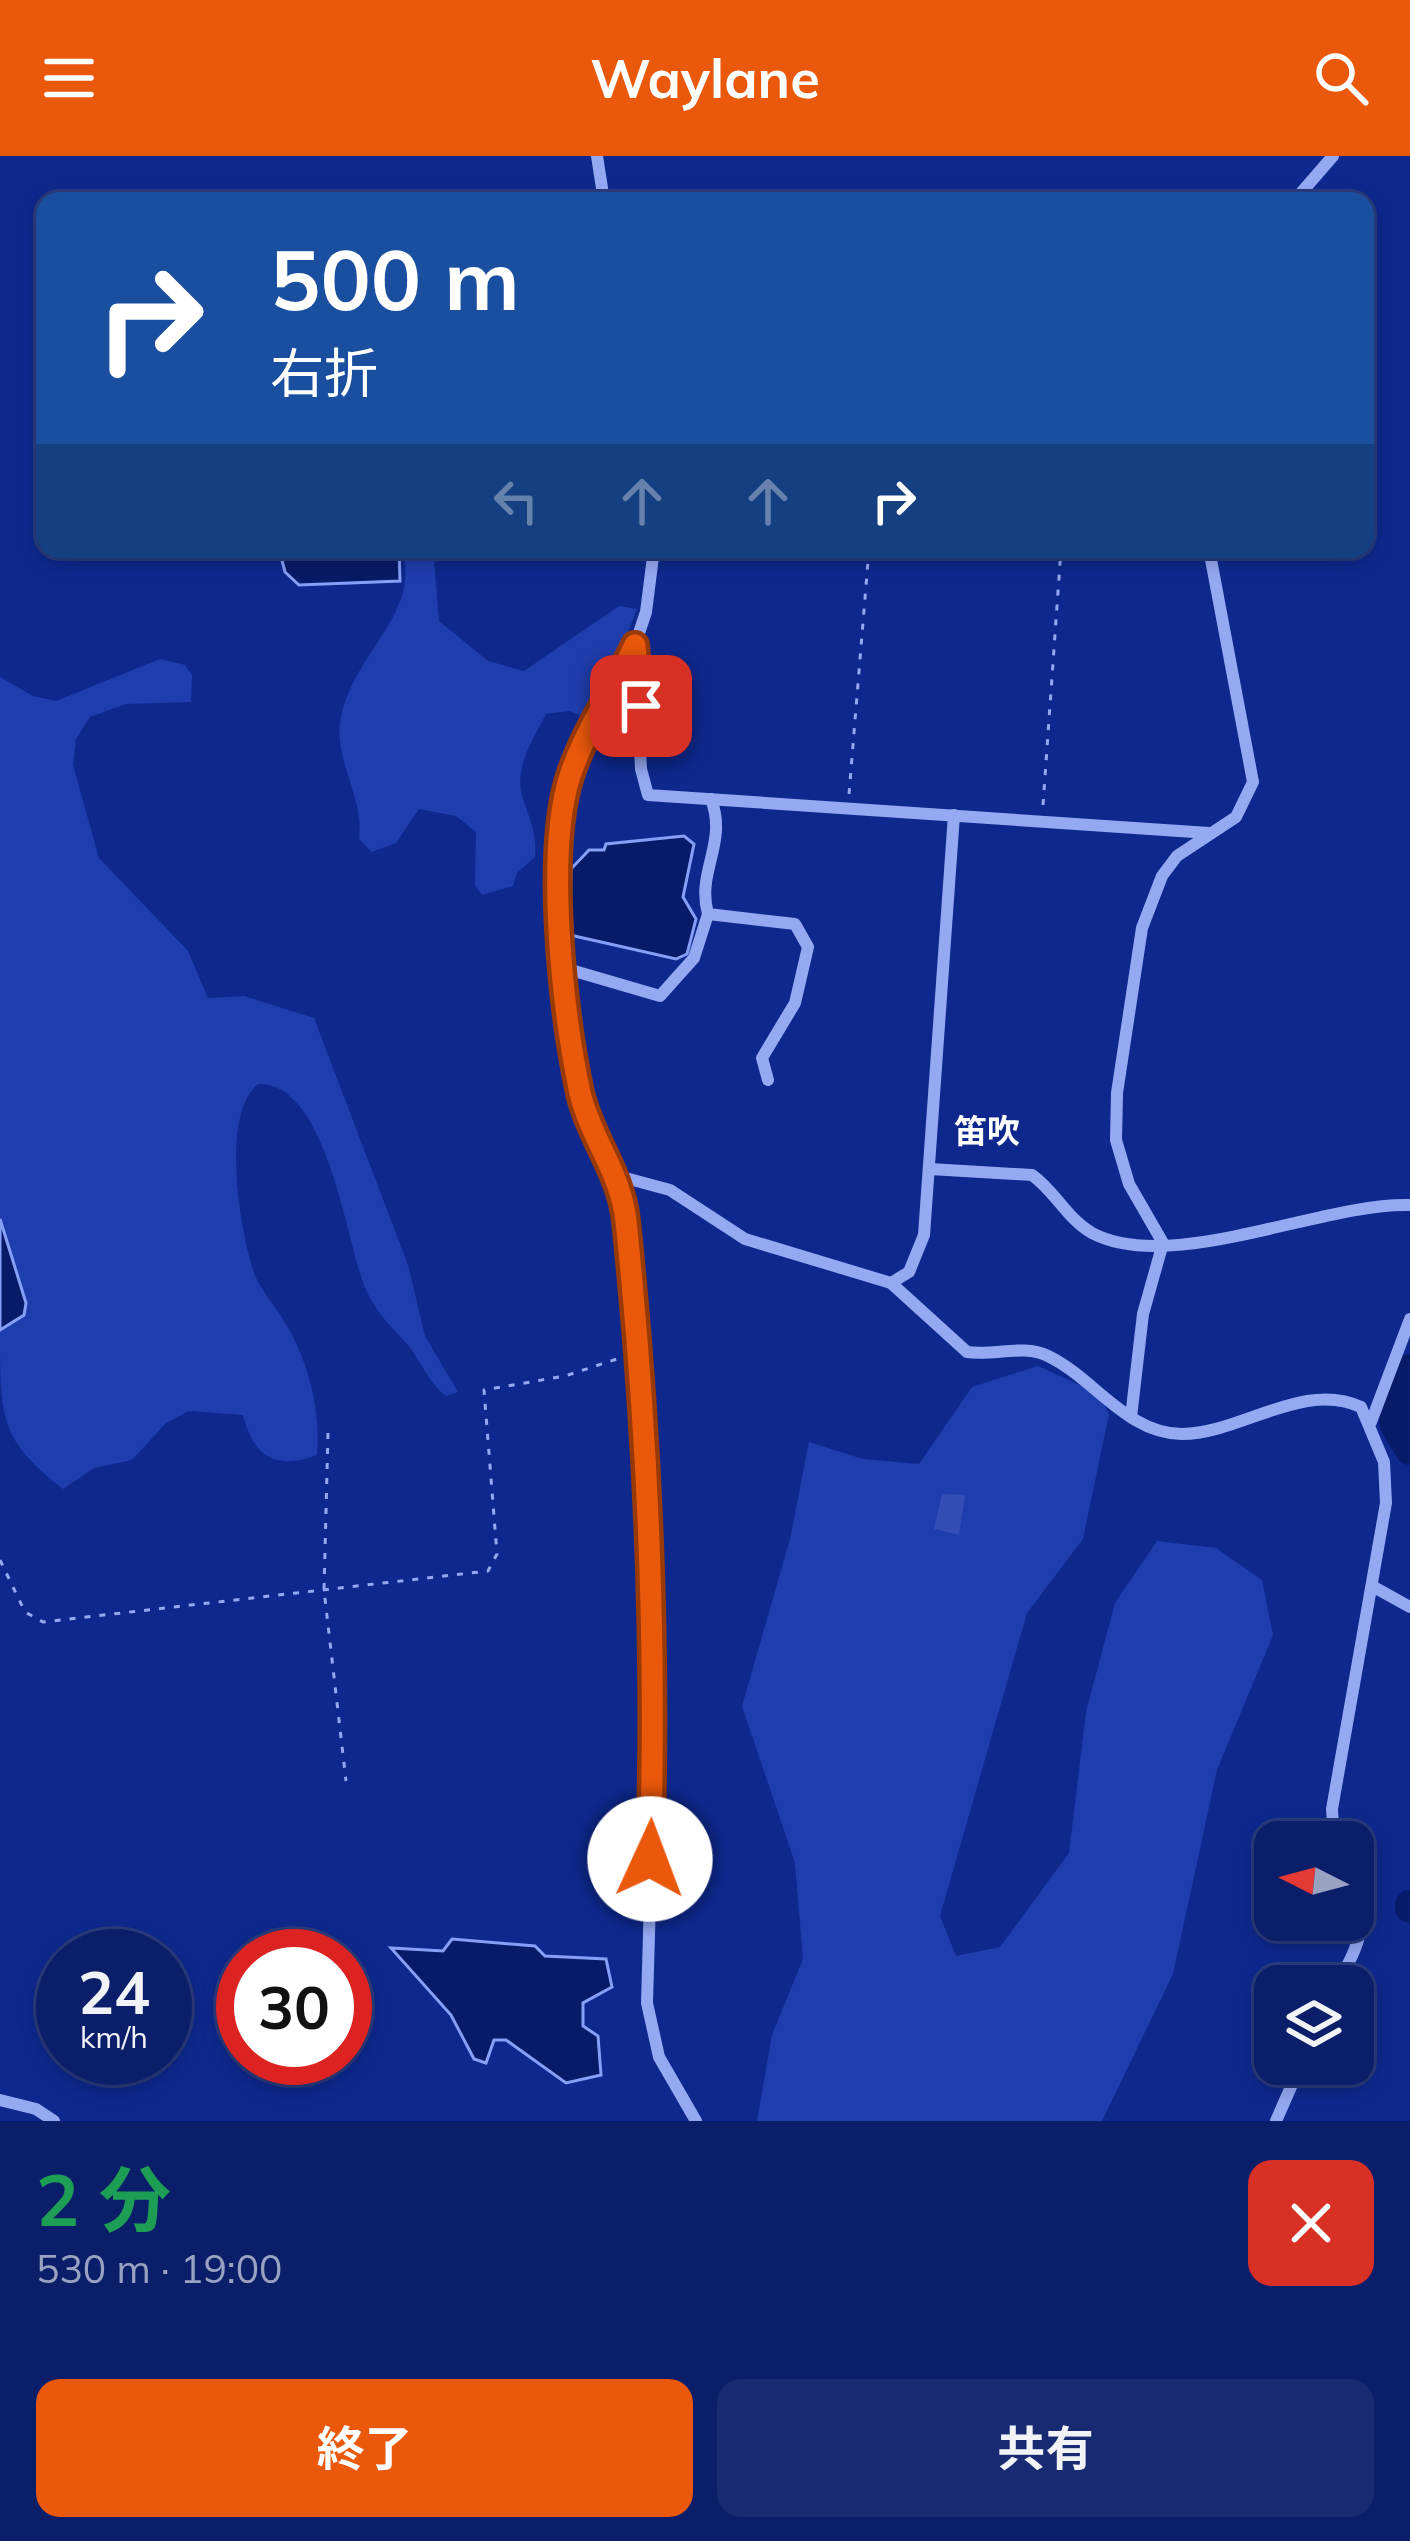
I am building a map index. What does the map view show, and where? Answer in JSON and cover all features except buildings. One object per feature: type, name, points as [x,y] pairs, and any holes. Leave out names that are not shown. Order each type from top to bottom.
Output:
[{"type":"street","points":[[597,156],[603,192]]},
{"type":"street","points":[[1302,192],[1333,156]]},
{"type":"street","points":[[653,558],[646,612],[635,645],[568,783],[560,895],[581,1097],[617,1176],[636,1353],[655,1727],[647,2003],[659,2057],[696,2121]]},
{"type":"street","points":[[1130,1418],[1142,1314],[1163,1243],[1120,1164],[1117,1093],[1150,899],[1177,856],[1236,818],[1253,782],[1211,558]]},
{"type":"street","points":[[635,645],[641,769],[648,795],[1210,833]]},
{"type":"street","points":[[564,968],[659,996],[694,958],[708,914],[703,894],[721,824],[711,799]]},
{"type":"street","points":[[891,1283],[909,1272],[920,1247],[930,1168],[954,815]]},
{"type":"street","points":[[708,914],[781,920],[803,932],[808,947],[795,1003],[762,1058],[768,1080]]},
{"type":"street","points":[[930,1168],[1032,1175],[1090,1232],[1134,1246],[1244,1235],[1410,1205]]},
{"type":"street","points":[[617,1176],[670,1190],[745,1239],[891,1283],[953,1344],[982,1354],[1026,1350],[1052,1358],[1130,1418],[1159,1430],[1191,1433],[1262,1412],[1334,1400],[1361,1407],[1371,1422],[1387,1480],[1333,1821]]},
{"type":"street","points":[[1371,1422],[1410,1319]]},
{"type":"street","points":[[1372,1586],[1410,1606]]},
{"type":"street","points":[[1276,2121],[1292,2085]]},
{"type":"street","points":[[0,2100],[36,2109],[54,2121]]},
{"type":"path","points":[[848,808],[868,558]]},
{"type":"path","points":[[1042,821],[1060,558]]},
{"type":"path","points":[[0,1560],[25,1612],[43,1622],[488,1571],[497,1554],[484,1390],[566,1376],[636,1353]]},
{"type":"path","points":[[328,1433],[324,1590],[346,1781]]},
{"type":"shaded area","points":[[281,558],[399,558],[400,581],[299,585],[285,572]]},
{"type":"shaded area","points":[[405,558],[434,558],[439,621],[488,661],[524,671],[619,606],[637,609],[593,720],[569,711],[546,714],[526,755],[521,788],[535,857],[517,873],[513,886],[482,895],[475,886],[476,832],[456,816],[419,809],[396,843],[372,852],[359,839],[357,807],[340,745],[342,712],[402,596]]},
{"type":"shaded area","points":[[160,659],[185,665],[192,675],[191,702],[126,704],[90,717],[76,739],[73,765],[99,858],[188,951],[208,998],[244,996],[314,1018],[408,1265],[425,1336],[458,1392],[446,1396],[440,1390],[373,1303],[330,1166],[301,1108],[281,1090],[258,1084],[246,1099],[236,1146],[243,1230],[257,1279],[306,1368],[315,1403],[317,1455],[289,1461],[268,1457],[253,1441],[243,1415],[189,1411],[166,1423],[132,1460],[94,1468],[63,1489],[15,1440],[1,1386],[0,1330],[24,1315],[26,1303],[0,1219],[0,677],[33,696],[56,701]]},
{"type":"shaded area","points":[[684,836],[694,844],[683,897],[696,919],[687,954],[676,959],[570,935],[571,869],[589,850]]},
{"type":"shaded area","points":[[0,1219],[26,1303],[24,1315],[0,1330]]},
{"type":"shaded area","points":[[1038,1366],[1099,1394],[1109,1414],[1083,1539],[1027,1613],[940,1916],[956,1956],[1000,1947],[1069,1853],[1086,1712],[1115,1603],[1157,1541],[1216,1548],[1262,1580],[1273,1635],[1217,1770],[1173,1974],[1102,2121],[757,2121],[772,2035],[803,1959],[795,1863],[742,1706],[790,1539],[809,1442],[863,1459],[919,1464],[972,1387]]},
{"type":"shaded area","points":[[452,1939],[535,1946],[545,1956],[606,1959],[612,1987],[583,2003],[583,2026],[598,2036],[601,2075],[566,2083],[506,2040],[494,2040],[486,2063],[474,2059],[451,2015],[391,1948],[443,1951]]},
{"type":"waterway","points":[[1410,1369],[1394,1423],[1410,1450]]},
{"type":"district","name":"笛吹","points":[[987,1131]]},
{"type":"route","points":[[641,706],[635,645],[577,756],[568,783],[560,895],[567,1006],[581,1097],[617,1176],[625,1214],[654,1693],[650,1859]]}]
